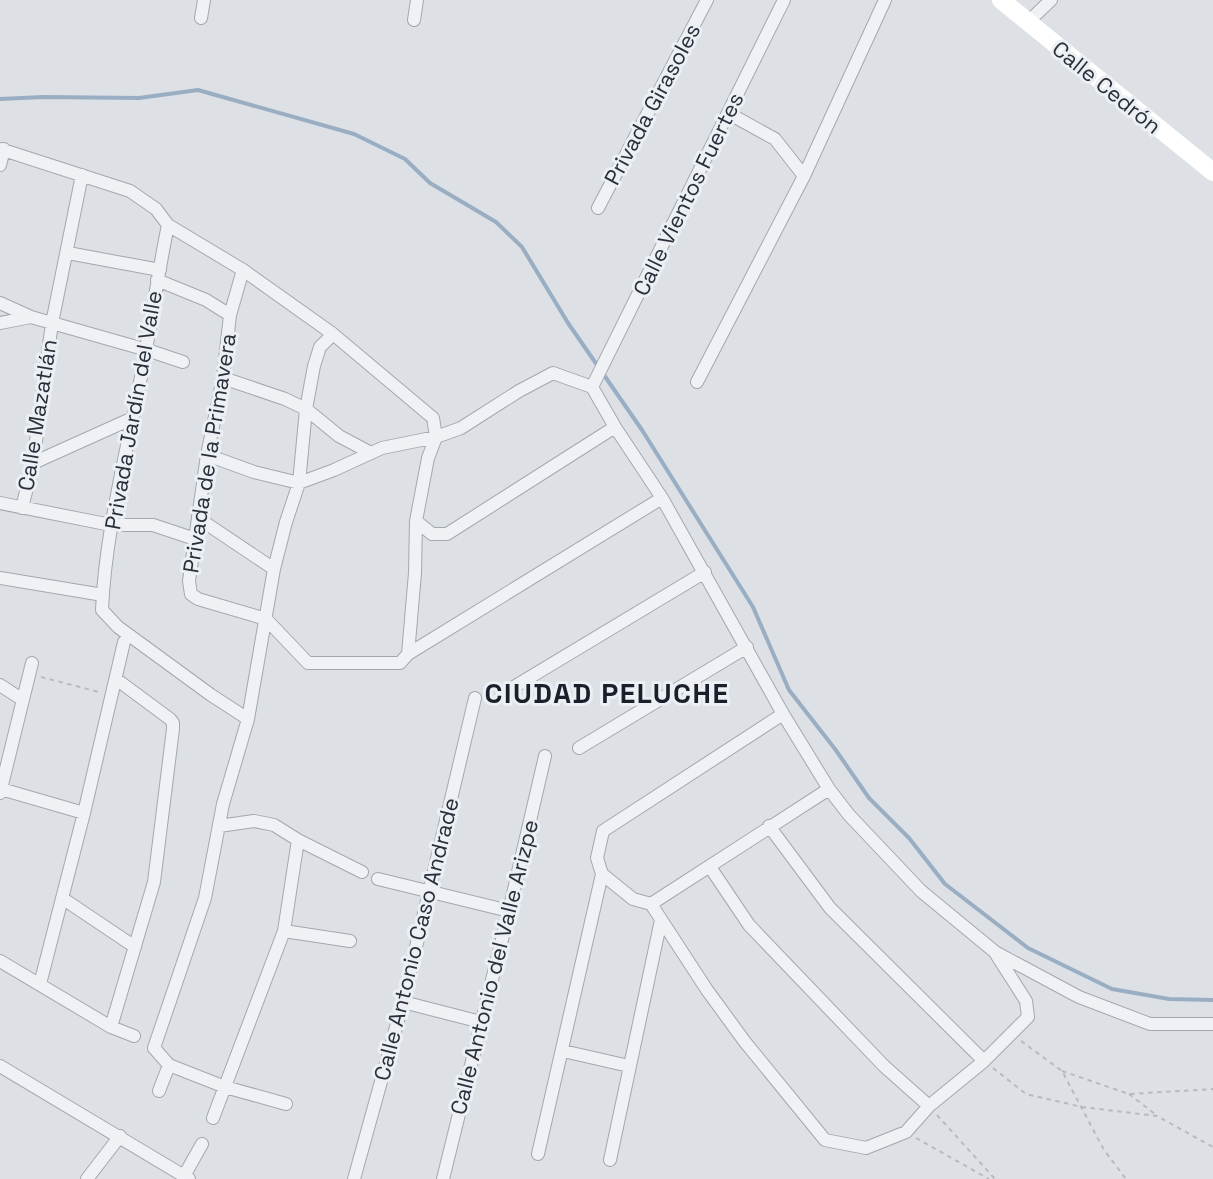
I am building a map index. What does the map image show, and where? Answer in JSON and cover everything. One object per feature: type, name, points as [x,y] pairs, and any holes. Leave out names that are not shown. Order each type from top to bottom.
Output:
[{"type":"street","points":[[201,18],[204,0]]},
{"type":"street","points":[[414,20],[417,0]]},
{"type":"street","name":"Privada Girasoles","points":[[598,208],[707,0]]},
{"type":"street","name":"Calle Vientos Fuertes","points":[[594,383],[784,0]]},
{"type":"street","points":[[697,382],[804,176],[885,0]]},
{"type":"street","name":"Calle Cedrón","points":[[1001,0],[1213,172]]},
{"type":"street","points":[[1028,23],[1051,0]]},
{"type":"street","points":[[728,113],[775,139],[804,176]]},
{"type":"street","points":[[0,165],[2,149],[130,191],[156,209],[168,225],[243,270],[333,334],[433,418],[436,437],[428,458],[416,521],[415,573],[408,654]]},
{"type":"street","name":"Calle Mazatlán","points":[[22,508],[33,463],[52,323],[82,176]]},
{"type":"street","name":"Privada Jardín del Valle","points":[[103,595],[104,570],[111,525],[147,350],[168,225]]},
{"type":"street","points":[[68,253],[158,275],[230,315]]},
{"type":"street","name":"Privada de la Primavera","points":[[243,270],[230,315],[223,378],[207,455],[189,581],[191,594],[198,600],[266,619]]},
{"type":"street","points":[[0,303],[31,317],[183,362]]},
{"type":"street","points":[[0,323],[31,317]]},
{"type":"street","points":[[286,1104],[225,1088],[169,1065],[154,1048],[205,898],[223,804],[248,719],[274,568],[299,483],[306,409],[317,354],[320,347],[333,334]]},
{"type":"street","points":[[207,455],[254,472],[299,483],[382,448],[436,437],[462,428],[519,391],[553,373],[594,383],[615,427],[662,498],[783,714],[829,789],[849,815],[921,891],[995,952],[1079,997],[1150,1024],[1213,1024]]},
{"type":"street","points":[[223,378],[285,399],[306,409],[339,436],[371,453]]},
{"type":"street","points":[[33,463],[133,418]]},
{"type":"street","points":[[416,521],[432,534],[447,534],[615,427]]},
{"type":"street","points":[[266,619],[308,663],[400,663],[408,654],[662,498]]},
{"type":"street","points":[[0,503],[111,525],[153,525],[195,539]]},
{"type":"street","points":[[198,518],[274,568]]},
{"type":"street","points":[[502,694],[705,572]]},
{"type":"street","points":[[0,578],[103,595],[102,610],[118,627],[248,719]]},
{"type":"street","points":[[40,984],[84,813],[124,642]]},
{"type":"street","points":[[579,748],[747,647]]},
{"type":"street","points":[[31,668],[1,791],[84,813]]},
{"type":"street","points":[[111,1027],[154,882],[173,723],[116,679]]},
{"type":"street","points":[[0,685],[23,700]]},
{"type":"street","name":"Calle Antonio Caso Andrade","points":[[354,1179],[403,1002],[475,698]]},
{"type":"street","points":[[538,1154],[602,874],[597,858],[603,831],[783,714]]},
{"type":"street","name":"Calle Antonio del Valle Arizpe","points":[[442,1179],[545,756]]},
{"type":"street","points":[[651,904],[829,789]]},
{"type":"street","points":[[219,826],[254,821],[274,825],[298,840],[362,872]]},
{"type":"street","points":[[770,826],[830,908],[984,1061]]},
{"type":"street","points":[[213,1118],[284,931],[298,840]]},
{"type":"street","points":[[710,867],[749,925],[884,1066],[929,1106]]},
{"type":"street","points":[[602,874],[633,899],[651,904],[707,990],[825,1140],[866,1148],[906,1132],[929,1106],[1012,1035],[1028,1017],[1026,1001],[995,952]]},
{"type":"street","points":[[378,879],[509,911]]},
{"type":"street","points":[[62,898],[135,947]]},
{"type":"street","points":[[610,1160],[661,920]]},
{"type":"street","points":[[284,931],[350,941]]},
{"type":"street","points":[[0,961],[111,1027],[134,1036]]},
{"type":"street","points":[[403,1002],[482,1022]]},
{"type":"street","points":[[563,1051],[629,1066]]},
{"type":"street","points":[[159,1091],[169,1065]]},
{"type":"street","points":[[0,1066],[187,1177],[202,1144]]},
{"type":"street","points":[[87,1179],[120,1136]]},
{"type":"path","points":[[31,668],[112,695]]},
{"type":"path","points":[[1012,1035],[1062,1071],[1130,1094],[1157,1116],[1213,1147]]},
{"type":"path","points":[[984,1061],[1026,1094],[1082,1107],[1157,1116]]},
{"type":"path","points":[[1062,1071],[1104,1150],[1126,1179]]},
{"type":"path","points":[[1130,1094],[1213,1089]]},
{"type":"path","points":[[929,1106],[995,1179]]},
{"type":"path","points":[[906,1132],[989,1179]]},
{"type":"waterway","points":[[0,99],[139,98],[198,90],[354,134],[405,159],[430,183],[496,222],[522,247],[568,323],[642,430],[753,607],[789,690],[835,749],[869,798],[909,838],[945,884],[1028,948],[1112,989],[1169,999],[1213,1000]]},
{"type":"district","name":"CIUDAD PELUCHE","points":[[607,693]]}]
